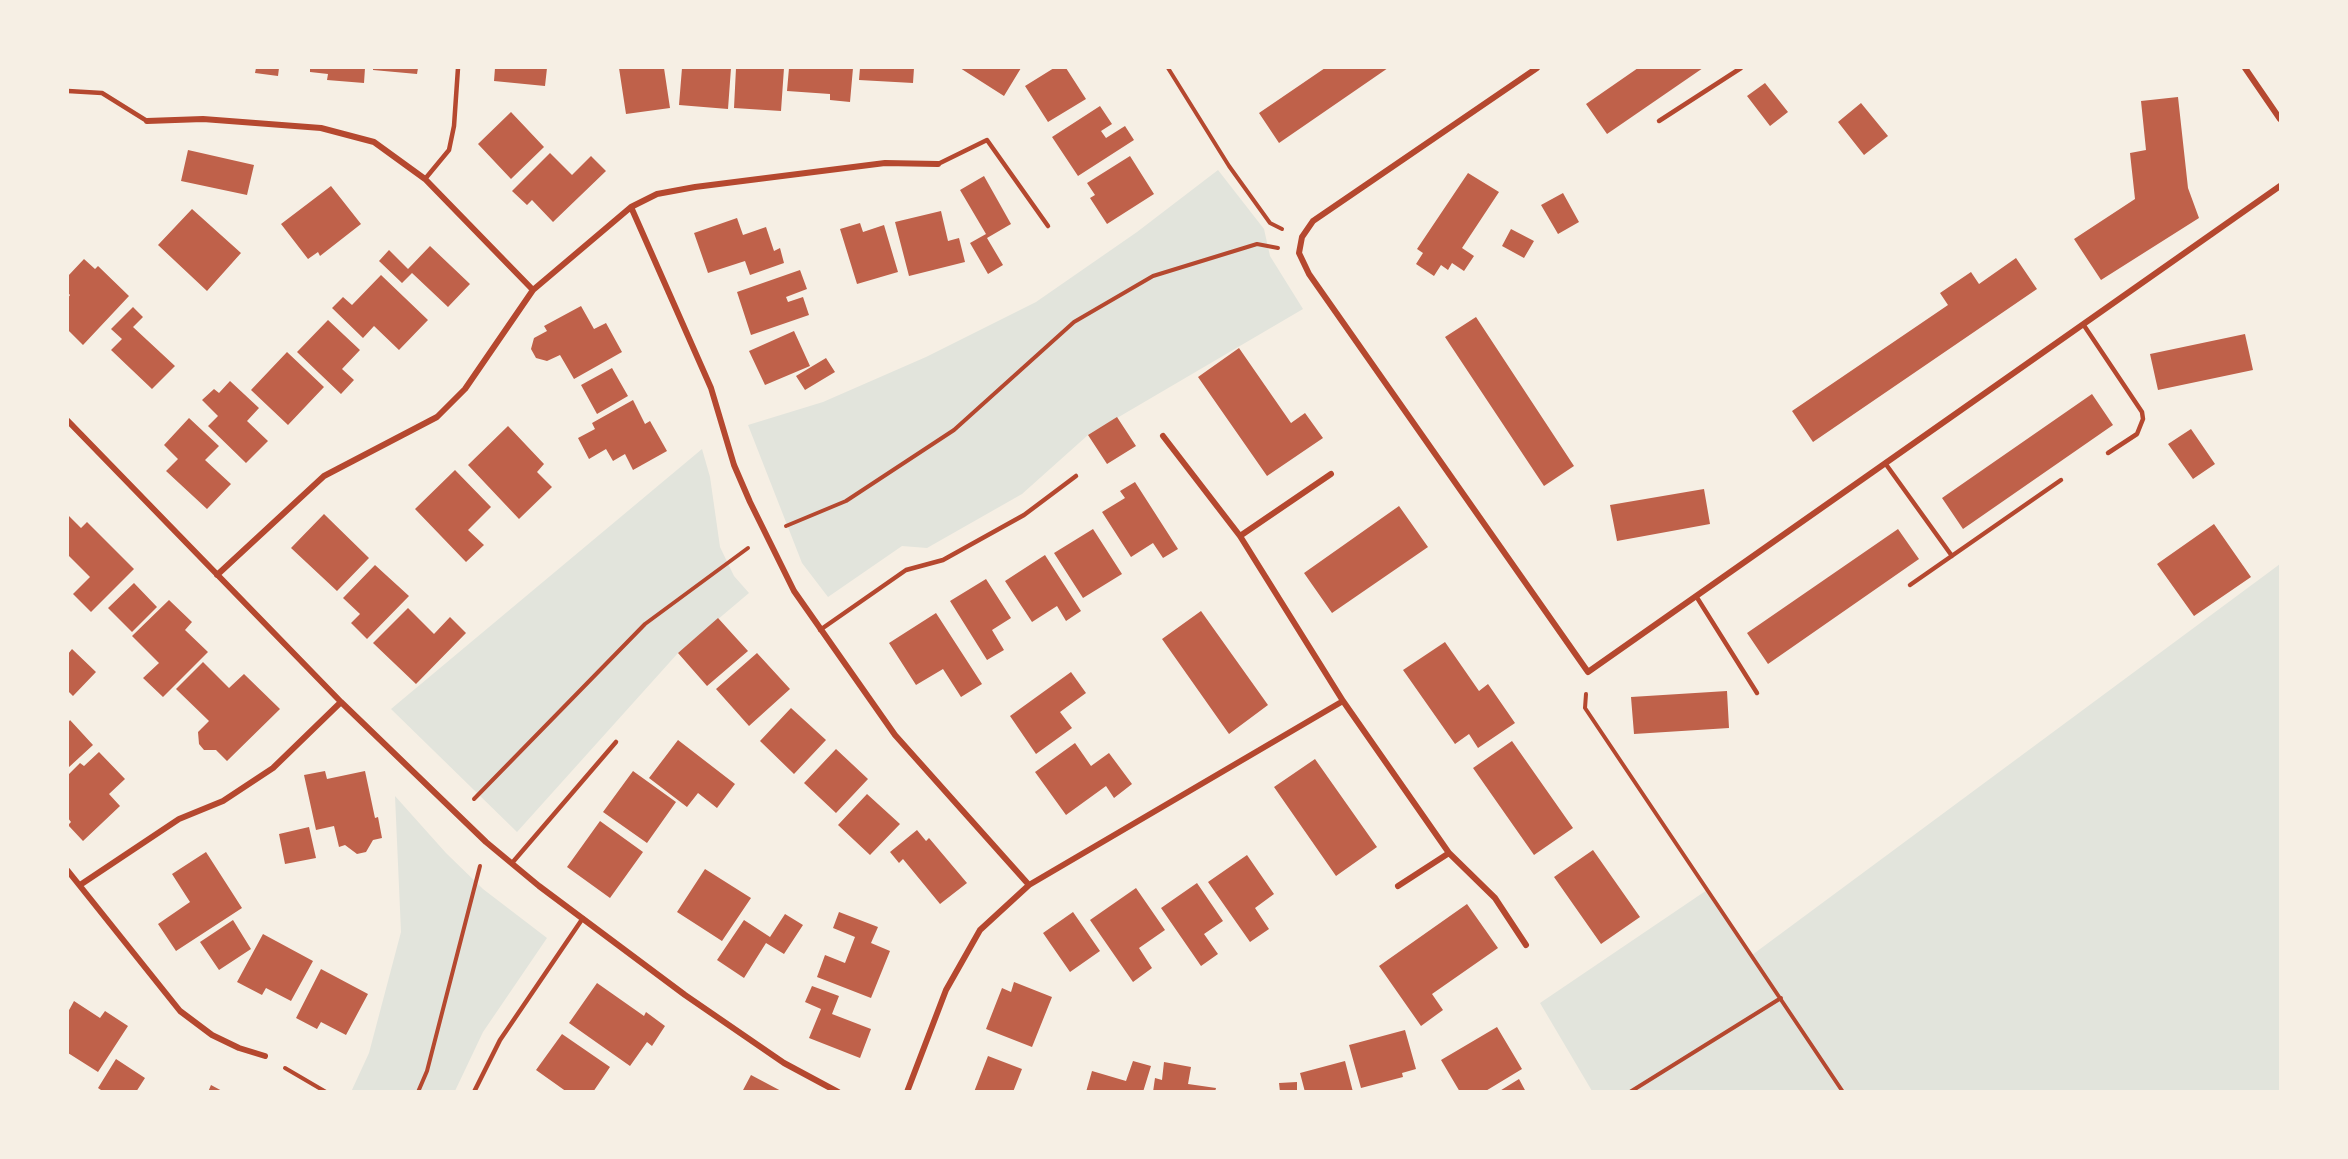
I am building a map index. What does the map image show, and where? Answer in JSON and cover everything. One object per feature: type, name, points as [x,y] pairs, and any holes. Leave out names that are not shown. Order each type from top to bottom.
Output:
[{"type":"street","points":[[1537,68],[1313,221],[1302,237],[1299,253],[1310,274],[1588,672],[2280,186]]},
{"type":"street","points":[[2245,68],[2280,119]]},
{"type":"street","points":[[147,122],[203,120],[321,129],[374,142],[425,179],[533,290]]},
{"type":"street","points":[[217,575],[324,476],[362,454],[403,437],[437,417],[471,381],[513,315],[533,290],[631,207],[657,194],[695,187],[885,163],[938,164]]},
{"type":"street","points":[[631,207],[711,388],[734,465],[765,536],[819,630],[895,735],[1029,885]]},
{"type":"street","points":[[68,421],[341,702],[457,817],[512,863],[685,995],[784,1063],[838,1092]]},
{"type":"street","points":[[1163,436],[1240,536],[1343,701],[1449,853],[1495,898],[1526,945]]},
{"type":"street","points":[[1240,536],[1331,474]]},
{"type":"street","points":[[907,1092],[946,990],[980,930],[1029,885],[1343,701]]},
{"type":"street","points":[[80,885],[179,819],[223,801],[273,768],[341,702]]},
{"type":"street","points":[[1398,886],[1449,853]]},
{"type":"street","points":[[68,871],[180,1011],[212,1035],[265,1056]]},
{"type":"lane","points":[[425,179],[449,150],[454,126],[458,68]]},
{"type":"lane","points":[[1659,121],[1742,68]]},
{"type":"lane","points":[[68,91],[102,93],[147,122]]},
{"type":"lane","points":[[938,164],[987,140],[1048,226]]},
{"type":"lane","points":[[2083,324],[2142,412],[2143,419],[2137,434],[2108,453]]},
{"type":"lane","points":[[1886,463],[1952,556]]},
{"type":"lane","points":[[819,630],[906,570],[953,554],[1024,515],[1076,476]]},
{"type":"lane","points":[[1910,585],[2061,480]]},
{"type":"lane","points":[[1696,596],[1756,693]]},
{"type":"lane","points":[[512,863],[616,742]]},
{"type":"lane","points":[[474,1092],[500,1040],[583,918]]},
{"type":"path","points":[[1168,68],[1228,166],[1270,223],[1302,237]]},
{"type":"path","points":[[457,817],[645,624],[765,536],[846,501],[954,430],[1074,322],[1153,276],[1257,244],[1299,253]]},
{"type":"path","points":[[1588,672],[1585,708],[1843,1092]]},
{"type":"path","points":[[418,1092],[427,1071],[486,842]]},
{"type":"path","points":[[1630,1092],[1780,998]]},
{"type":"path","points":[[265,1056],[326,1092]]},
{"type":"shaded area","points":[[1218,170],[1264,229],[1270,256],[1303,309],[1088,435],[1022,494],[927,548],[902,546],[828,597],[802,563],[748,425],[823,402],[926,357],[1036,302],[1137,232]]},
{"type":"shaded area","points":[[702,449],[710,477],[720,547],[734,576],[749,593],[678,653],[517,832],[391,709]]},
{"type":"shaded area","points":[[2280,564],[2280,1091],[1592,1091],[1540,1003],[1707,890],[1752,955]]},
{"type":"shaded area","points":[[395,796],[446,853],[483,889],[547,938],[483,1032],[455,1091],[351,1092],[369,1053],[401,932]]},
{"type":"building","points":[[256,68],[279,68],[278,76],[255,73]]},
{"type":"building","points":[[310,68],[365,68],[364,83],[327,80],[328,74],[310,72]]},
{"type":"building","points":[[373,68],[418,68],[417,74],[373,70]]},
{"type":"building","points":[[495,68],[547,68],[545,86],[494,81]]},
{"type":"building","points":[[619,68],[664,68],[670,108],[626,114]]},
{"type":"building","points":[[682,68],[731,68],[728,109],[679,105]]},
{"type":"building","points":[[736,68],[784,68],[781,111],[734,108]]},
{"type":"building","points":[[789,68],[853,68],[850,102],[830,100],[830,94],[787,91]]},
{"type":"building","points":[[860,68],[914,68],[913,83],[859,80]]},
{"type":"building","points":[[960,68],[1021,68],[1004,96]]},
{"type":"building","points":[[1054,68],[1066,68],[1086,99],[1048,122],[1025,86]]},
{"type":"building","points":[[1325,68],[1388,68],[1279,143],[1259,113]]},
{"type":"building","points":[[1638,68],[1703,68],[1607,134],[1586,104]]},
{"type":"building","points":[[1765,83],[1788,112],[1770,126],[1747,96]]},
{"type":"building","points":[[2178,97],[2188,188],[2199,218],[2101,280],[2074,239],[2135,199],[2130,153],[2146,150],[2141,101]]},
{"type":"building","points":[[1861,103],[1888,136],[1864,155],[1838,122]]},
{"type":"building","points":[[1100,106],[1112,124],[1101,131],[1106,138],[1125,126],[1134,140],[1078,176],[1052,137]]},
{"type":"building","points":[[511,112],[544,147],[511,179],[478,144]]},
{"type":"building","points":[[188,150],[254,165],[247,195],[181,181]]},
{"type":"building","points":[[550,153],[572,175],[591,156],[606,171],[553,222],[532,200],[527,205],[512,191]]},
{"type":"building","points":[[1130,156],[1154,194],[1107,224],[1090,198],[1095,195],[1087,183]]},
{"type":"building","points":[[1468,173],[1499,192],[1462,248],[1474,256],[1464,271],[1452,263],[1448,270],[1441,265],[1434,276],[1416,264],[1423,253],[1417,249]]},
{"type":"building","points":[[984,176],[1011,224],[987,238],[1003,265],[988,274],[970,243],[986,234],[960,190]]},
{"type":"building","points":[[331,186],[361,224],[320,256],[318,252],[308,259],[281,224]]},
{"type":"building","points":[[1563,193],[1579,222],[1558,234],[1541,205]]},
{"type":"building","points":[[192,209],[241,253],[207,291],[158,245]]},
{"type":"building","points":[[941,211],[948,241],[959,238],[965,262],[909,276],[895,222]]},
{"type":"building","points":[[737,218],[743,235],[766,227],[774,251],[780,248],[784,263],[750,275],[745,261],[708,273],[694,233]]},
{"type":"building","points":[[860,223],[863,232],[884,225],[898,272],[857,284],[840,229]]},
{"type":"building","points":[[1511,229],[1534,241],[1524,258],[1502,246]]},
{"type":"building","points":[[430,246],[470,284],[448,307],[412,273],[402,283],[379,261],[389,250],[408,269]]},
{"type":"building","points":[[2016,258],[2037,289],[1813,442],[1792,411],[1948,305],[1940,293],[1971,272],[1979,284]]},
{"type":"building","points":[[84,259],[95,269],[98,266],[129,296],[83,345],[68,330],[68,298],[70,295],[68,276]]},
{"type":"building","points":[[800,270],[807,289],[786,297],[788,302],[803,297],[809,315],[751,335],[737,292]]},
{"type":"building","points":[[381,275],[428,320],[399,350],[374,326],[363,338],[332,308],[343,297],[352,305]]},
{"type":"building","points":[[581,306],[594,329],[606,323],[622,352],[574,379],[560,355],[547,361],[536,358],[531,349],[534,338],[547,331],[544,326]]},
{"type":"building","points":[[133,307],[143,317],[133,327],[175,366],[152,389],[111,350],[122,339],[111,329]]},
{"type":"building","points":[[1476,317],[1574,466],[1544,486],[1445,337]]},
{"type":"building","points":[[328,320],[360,350],[342,369],[354,380],[341,394],[297,352]]},
{"type":"building","points":[[794,331],[810,366],[765,385],[749,351]]},
{"type":"building","points":[[2245,334],[2253,370],[2158,390],[2150,354]]},
{"type":"building","points":[[1239,348],[1291,423],[1305,413],[1323,438],[1267,476],[1198,377]]},
{"type":"building","points":[[287,352],[324,387],[288,425],[251,390]]},
{"type":"building","points":[[826,358],[835,372],[805,390],[796,376]]},
{"type":"building","points":[[612,368],[628,396],[597,414],[581,385]]},
{"type":"building","points":[[230,381],[259,408],[247,421],[268,441],[246,463],[208,426],[218,416],[202,400],[214,389],[219,393]]},
{"type":"building","points":[[2092,394],[2113,425],[1963,529],[1942,498]]},
{"type":"building","points":[[633,400],[645,424],[650,421],[667,451],[633,470],[625,454],[613,461],[606,449],[589,459],[578,438],[595,429],[592,423]]},
{"type":"building","points":[[1117,417],[1136,446],[1107,464],[1088,435]]},
{"type":"building","points":[[189,418],[219,446],[205,460],[231,484],[207,509],[166,471],[178,459],[164,445]]},
{"type":"building","points":[[508,426],[544,464],[537,472],[552,487],[519,519],[468,465]]},
{"type":"building","points":[[2191,429],[2215,464],[2193,479],[2168,444]]},
{"type":"building","points":[[455,470],[491,507],[468,530],[484,545],[466,562],[415,509]]},
{"type":"building","points":[[1135,482],[1178,549],[1163,558],[1153,543],[1131,557],[1102,512],[1125,498],[1120,491]]},
{"type":"building","points":[[1704,489],[1710,524],[1617,541],[1610,505]]},
{"type":"building","points":[[1399,506],[1428,547],[1332,613],[1304,573]]},
{"type":"building","points":[[324,514],[369,558],[337,591],[291,548]]},
{"type":"building","points":[[68,515],[81,528],[87,522],[134,569],[91,612],[73,594],[90,577],[68,555]]},
{"type":"building","points":[[2214,524],[2251,577],[2194,616],[2157,564]]},
{"type":"building","points":[[1093,529],[1122,574],[1083,598],[1054,553]]},
{"type":"building","points":[[1898,529],[1919,559],[1768,664],[1747,633]]},
{"type":"building","points":[[1045,555],[1081,611],[1066,621],[1057,606],[1032,622],[1005,581]]},
{"type":"building","points":[[375,565],[409,596],[367,639],[351,623],[360,614],[343,598]]},
{"type":"building","points":[[986,579],[1011,618],[992,630],[1004,650],[987,660],[950,601]]},
{"type":"building","points":[[134,583],[157,607],[132,632],[108,608]]},
{"type":"building","points":[[169,600],[192,622],[185,630],[208,652],[163,697],[143,678],[159,663],[132,636]]},
{"type":"building","points":[[408,608],[434,634],[450,617],[466,633],[416,684],[373,643]]},
{"type":"building","points":[[1201,611],[1268,705],[1229,734],[1162,639]]},
{"type":"building","points":[[936,613],[982,684],[961,697],[943,669],[916,685],[889,643]]},
{"type":"building","points":[[718,618],[748,651],[707,686],[678,653]]},
{"type":"building","points":[[1445,642],[1479,691],[1488,684],[1515,723],[1478,748],[1469,734],[1455,744],[1403,670]]},
{"type":"building","points":[[72,649],[96,672],[73,696],[68,691],[68,654]]},
{"type":"building","points":[[757,653],[790,689],[749,726],[716,689]]},
{"type":"building","points":[[203,662],[229,688],[244,674],[280,709],[227,761],[216,750],[204,750],[199,744],[198,732],[209,721],[176,689]]},
{"type":"building","points":[[1071,672],[1086,693],[1060,712],[1072,728],[1036,754],[1010,716]]},
{"type":"building","points":[[1727,691],[1729,728],[1634,734],[1631,697]]},
{"type":"building","points":[[791,708],[826,740],[794,774],[760,741]]},
{"type":"building","points":[[70,720],[93,745],[68,768],[68,723]]},
{"type":"building","points":[[678,740],[735,784],[717,808],[698,793],[687,807],[649,778]]},
{"type":"building","points":[[1512,741],[1573,828],[1534,855],[1473,768]]},
{"type":"building","points":[[1075,743],[1091,766],[1109,753],[1132,784],[1114,798],[1106,786],[1066,815],[1035,772]]},
{"type":"building","points":[[836,749],[868,779],[836,813],[804,783]]},
{"type":"building","points":[[99,752],[125,779],[109,794],[120,806],[83,841],[68,825],[71,822],[68,818],[68,775],[80,763],[84,766]]},
{"type":"building","points":[[1315,759],[1377,847],[1336,876],[1274,787]]},
{"type":"building","points":[[325,771],[327,779],[365,771],[375,818],[378,817],[382,838],[373,840],[366,852],[357,854],[345,845],[339,847],[334,826],[316,830],[304,775]]},
{"type":"building","points":[[633,771],[676,802],[647,843],[603,812]]},
{"type":"building","points":[[867,794],[900,824],[870,855],[838,825]]},
{"type":"building","points":[[600,821],[643,852],[610,898],[567,867]]},
{"type":"building","points":[[309,827],[316,858],[285,864],[279,834]]},
{"type":"building","points":[[917,830],[926,841],[929,838],[967,883],[940,904],[903,859],[899,863],[890,852]]},
{"type":"building","points":[[1593,850],[1640,917],[1601,944],[1554,877]]},
{"type":"building","points":[[206,852],[242,908],[176,951],[158,924],[190,902],[172,874]]},
{"type":"building","points":[[1247,855],[1274,894],[1255,908],[1269,929],[1250,942],[1208,882]]},
{"type":"building","points":[[705,869],[751,898],[722,941],[677,912]]},
{"type":"building","points":[[1197,883],[1223,921],[1204,934],[1218,954],[1201,966],[1161,908]]},
{"type":"building","points":[[1136,888],[1165,930],[1139,948],[1152,968],[1133,982],[1090,920]]},
{"type":"building","points":[[1467,904],[1498,948],[1432,994],[1443,1010],[1421,1026],[1379,966]]},
{"type":"building","points":[[839,912],[878,927],[871,943],[890,951],[871,998],[817,977],[825,955],[845,963],[855,937],[833,928]]},
{"type":"building","points":[[1073,912],[1100,951],[1070,972],[1043,933]]},
{"type":"building","points":[[785,914],[803,925],[784,954],[766,943],[744,978],[717,960],[744,920],[770,937]]},
{"type":"building","points":[[233,920],[251,949],[219,970],[200,942]]},
{"type":"building","points":[[263,934],[313,961],[291,1001],[266,988],[262,995],[237,982]]},
{"type":"building","points":[[321,969],[368,994],[346,1035],[321,1022],[317,1029],[296,1018]]},
{"type":"building","points":[[1014,982],[1052,997],[1032,1047],[986,1029],[1002,988],[1011,992]]},
{"type":"building","points":[[597,983],[644,1016],[646,1012],[665,1026],[652,1046],[647,1042],[630,1066],[569,1023]]},
{"type":"building","points":[[812,986],[839,996],[832,1014],[871,1029],[860,1058],[809,1038],[821,1009],[805,1002]]},
{"type":"building","points":[[74,1001],[100,1018],[105,1011],[128,1026],[98,1072],[68,1053],[68,1012]]},
{"type":"building","points":[[1497,1027],[1522,1069],[1484,1092],[1460,1092],[1441,1060]]},
{"type":"building","points":[[1405,1030],[1416,1069],[1402,1073],[1403,1077],[1361,1088],[1349,1045]]},
{"type":"building","points":[[562,1034],[610,1067],[593,1092],[567,1092],[536,1070]]},
{"type":"building","points":[[988,1056],[1022,1069],[1013,1092],[974,1092]]},
{"type":"building","points":[[116,1059],[145,1078],[136,1092],[104,1092],[98,1088]]},
{"type":"building","points":[[1133,1061],[1151,1066],[1143,1092],[1086,1092],[1092,1071],[1126,1081]]},
{"type":"building","points":[[1345,1061],[1353,1092],[1305,1092],[1300,1073]]},
{"type":"building","points":[[1164,1062],[1191,1067],[1188,1084],[1216,1088],[1215,1092],[1153,1092],[1155,1078],[1162,1080]]},
{"type":"building","points":[[751,1075],[783,1092],[742,1092]]},
{"type":"building","points":[[1519,1079],[1526,1092],[1498,1092]]},
{"type":"building","points":[[1297,1082],[1297,1092],[1280,1092],[1279,1083]]},
{"type":"building","points":[[211,1085],[224,1092],[208,1092]]}]
